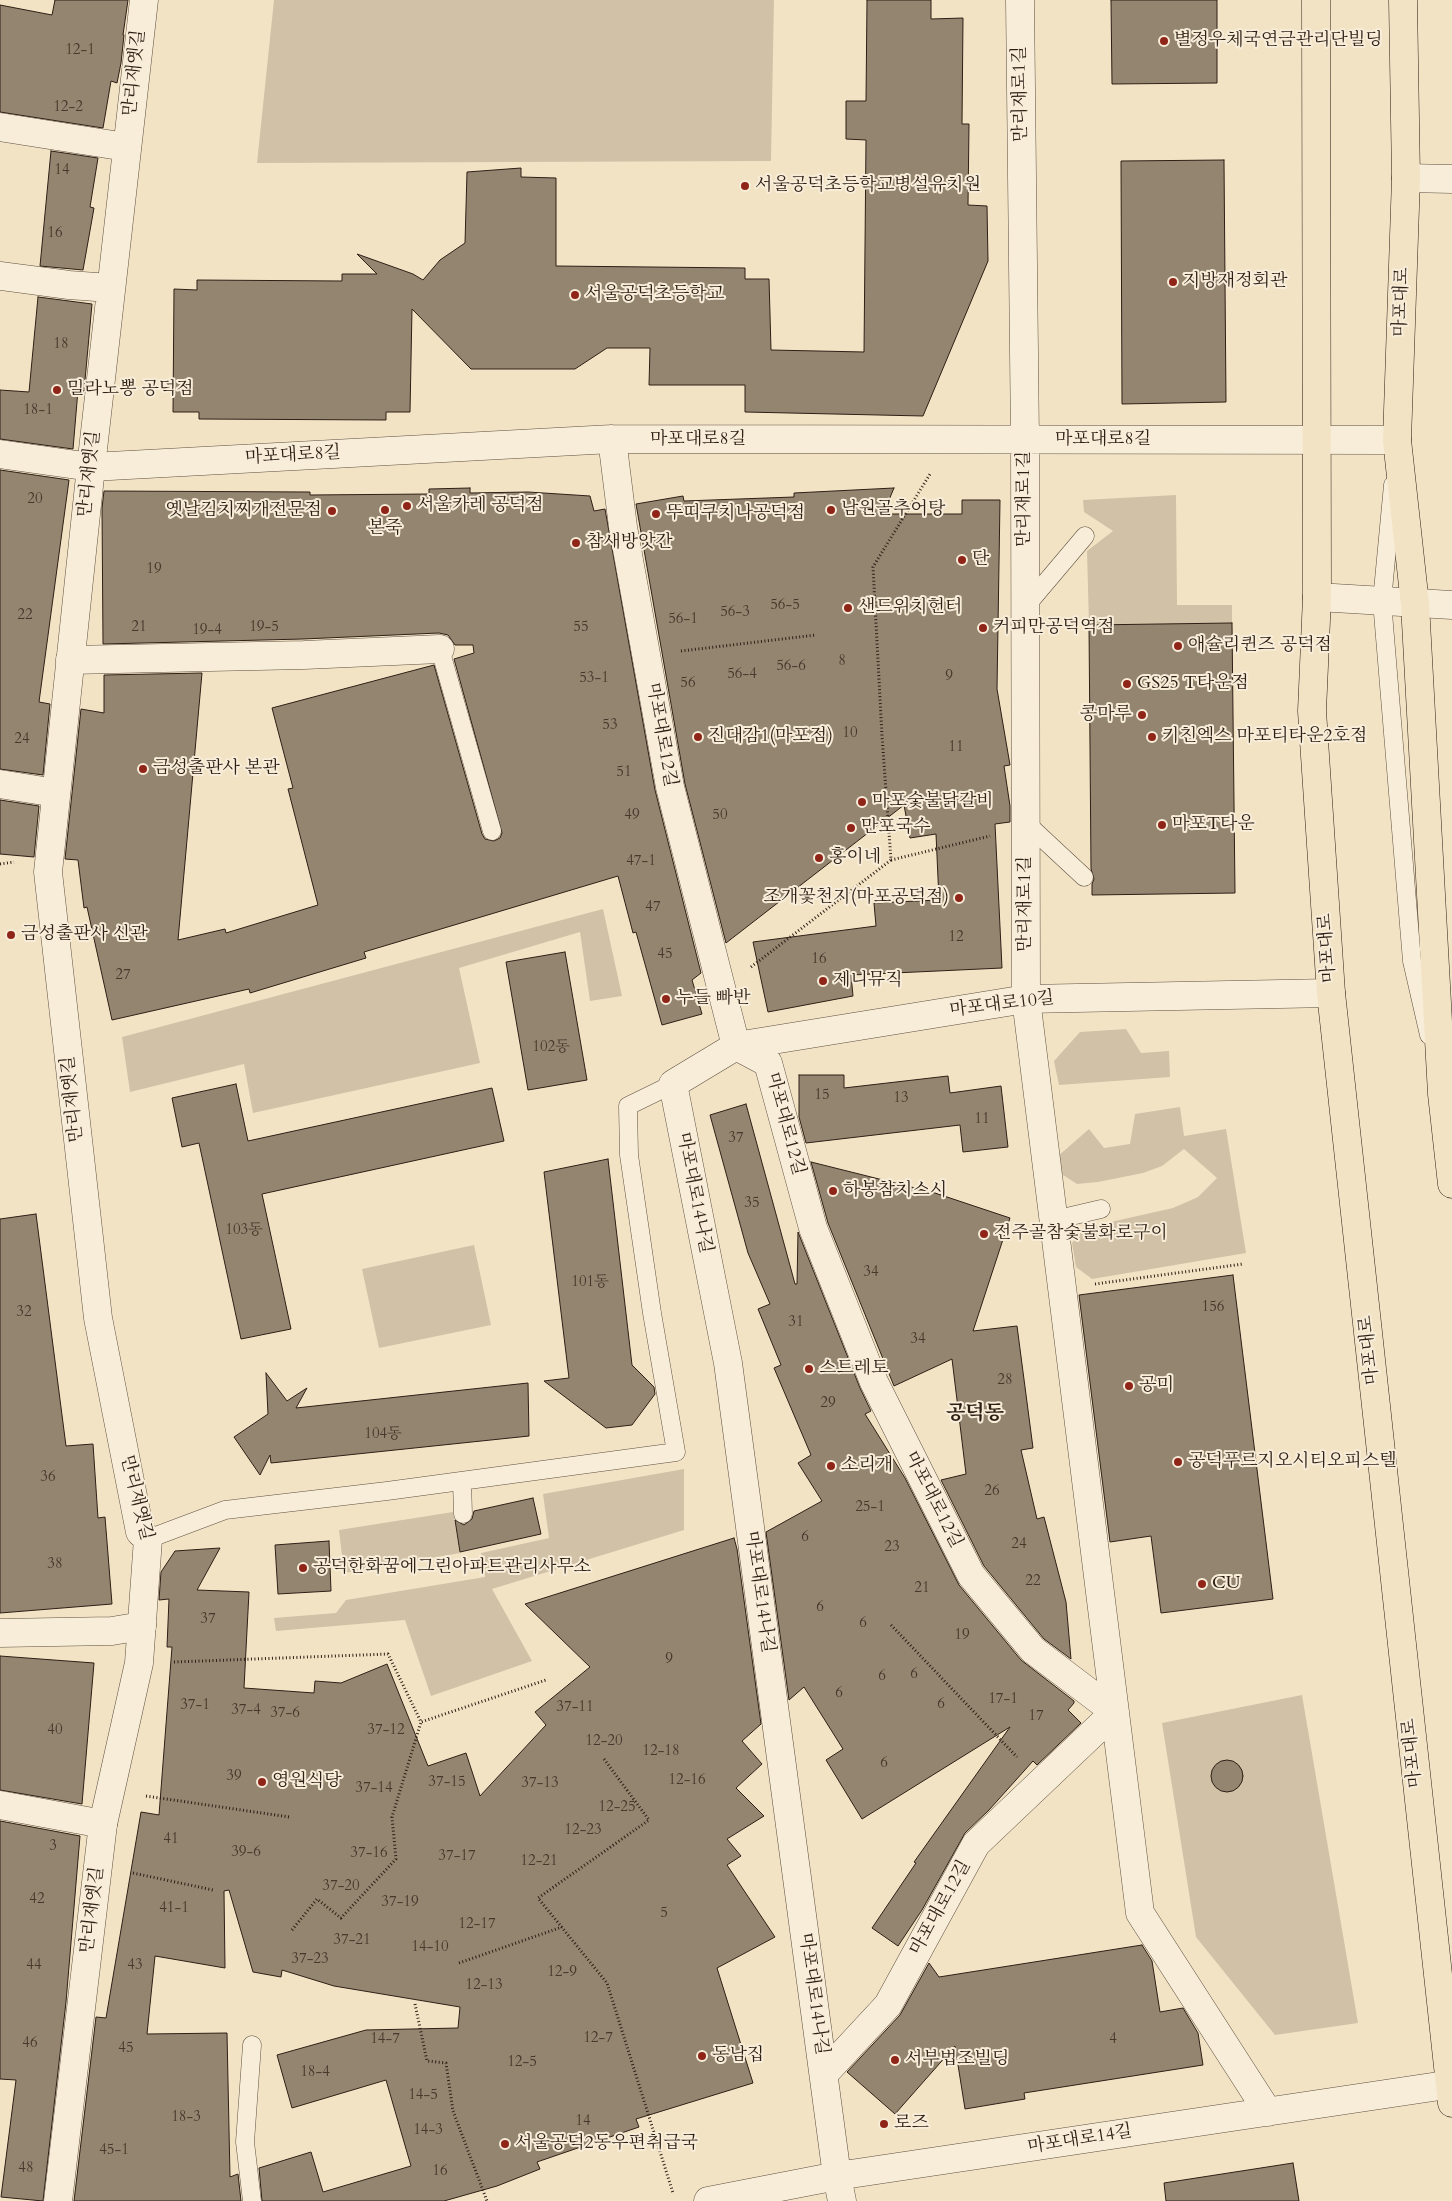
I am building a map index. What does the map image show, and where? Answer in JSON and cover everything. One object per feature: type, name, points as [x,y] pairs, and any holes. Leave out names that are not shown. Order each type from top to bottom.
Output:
[{"type":"main road","name":"마포대로","points":[[1316,0],[1317,597],[1312,710],[1331,993],[1451,2090]]},
{"type":"main road","name":"마포대로","points":[[1403,0],[1406,178],[1397,440],[1415,604],[1442,1094],[1452,1184]]},
{"type":"street","name":"만리재옛길","points":[[58,2201],[103,1824],[139,1663],[148,1539],[140,1532],[98,1318],[48,872],[90,466],[144,0]]},
{"type":"street","name":"만리재로1길","points":[[1020,0],[1025,440],[1026,999],[1115,1712]]},
{"type":"street","points":[[0,127],[126,147]]},
{"type":"street","points":[[1406,178],[1452,179]]},
{"type":"street","points":[[0,276],[110,288]]},
{"type":"street","name":"마포대로8길","points":[[0,454],[90,466],[612,439],[1397,440]]},
{"type":"street","name":"마포대로12길","points":[[612,439],[623,527],[670,787],[736,1046],[768,1063],[813,1228],[874,1382],[971,1575],[1033,1650],[1115,1712],[976,1844],[888,2005],[824,2074]]},
{"type":"street","points":[[1317,597],[1452,605]]},
{"type":"street","points":[[70,660],[304,655],[440,648]]},
{"type":"street","points":[[0,784],[56,793]]},
{"type":"street","name":"마포대로10길","points":[[736,1046],[1026,999],[1331,993]]},
{"type":"street","points":[[673,1084],[736,1046]]},
{"type":"street","name":"마포대로14나길","points":[[673,1084],[728,1363],[840,2189]]},
{"type":"street","points":[[0,1633],[112,1631],[142,1626]]},
{"type":"street","points":[[1115,1712],[1140,1913],[1268,2112]]},
{"type":"street","points":[[0,1805],[103,1824]]},
{"type":"street","name":"마포대로14길","points":[[708,2201],[840,2189],[1268,2112],[1451,2090]]},
{"type":"lane","points":[[1397,440],[1382,601],[1412,961],[1442,1094]]},
{"type":"lane","points":[[1025,607],[1085,536]]},
{"type":"lane","points":[[440,648],[492,831]]},
{"type":"lane","points":[[1026,826],[1084,877]]},
{"type":"lane","points":[[148,1539],[225,1510],[676,1452],[652,1313],[634,1184],[630,1155],[628,1106],[673,1084]]},
{"type":"lane","points":[[1054,1220],[1101,1209]]},
{"type":"lane","points":[[462,1481],[463,1514]]},
{"type":"lane","points":[[252,2046],[245,2142],[252,2201]]},
{"type":"path","points":[[891,860],[873,567],[951,440]]},
{"type":"path","points":[[646,655],[816,635]]},
{"type":"path","points":[[722,989],[891,860],[1026,826]]},
{"type":"path","points":[[1062,1289],[1243,1264]]},
{"type":"path","points":[[891,1625],[1041,1783]]},
{"type":"path","points":[[139,1663],[388,1654],[420,1722],[392,1817],[396,1859],[341,1918],[317,1899],[292,1930]]},
{"type":"path","points":[[420,1722],[546,1680]]},
{"type":"path","points":[[604,1759],[650,1820],[538,1898],[607,1983],[676,2201]]},
{"type":"path","points":[[110,1791],[289,1817]]},
{"type":"path","points":[[98,1865],[213,1890]]},
{"type":"path","points":[[458,1963],[562,1927]]},
{"type":"path","points":[[415,2004],[427,2062],[446,2063],[453,2111],[487,2201]]},
{"type":"shaded area","points":[[274,0],[774,0],[771,161],[257,163]]},
{"type":"shaded area","points":[[1176,495],[1177,605],[1232,605],[1232,623],[1089,625],[1087,551],[1113,531],[1084,512],[1083,500]]},
{"type":"shaded area","points":[[603,909],[622,996],[590,1001],[580,932],[459,968],[480,1063],[253,1113],[244,1064],[130,1092],[122,1037]]},
{"type":"shaded area","points":[[1126,1029],[1141,1053],[1169,1051],[1170,1077],[1059,1085],[1054,1061],[1080,1032]]},
{"type":"shaded area","points":[[1180,1107],[1184,1136],[1226,1129],[1246,1253],[1092,1279],[1076,1267],[1072,1243],[1084,1228],[1173,1208],[1198,1197],[1217,1178],[1184,1149],[1162,1166],[1143,1173],[1077,1184],[1063,1175],[1057,1157],[1089,1129],[1104,1148],[1130,1144],[1135,1114]]},
{"type":"shaded area","points":[[474,1245],[491,1325],[379,1348],[362,1269]]},
{"type":"shaded area","points":[[684,1469],[684,1530],[492,1589],[532,1661],[431,1696],[405,1620],[276,1631],[274,1618],[336,1613],[346,1600],[485,1577],[481,1553],[549,1538],[543,1494]]},
{"type":"shaded area","points":[[453,1512],[460,1553],[344,1573],[339,1530]]},
{"type":"shaded area","points":[[1302,1695],[1358,2023],[1275,2035],[1196,1937],[1162,1723]]},
{"type":"building","points":[[55,0],[128,0],[121,63],[117,83],[111,81],[103,128],[0,112],[0,5],[52,15]]},
{"type":"building","points":[[867,0],[931,0],[931,19],[963,18],[962,124],[969,124],[968,205],[987,206],[988,261],[923,416],[745,412],[745,385],[649,385],[650,348],[607,348],[575,369],[471,369],[412,309],[410,412],[386,412],[386,420],[199,419],[199,412],[173,412],[174,289],[197,290],[197,280],[342,281],[342,274],[377,274],[357,254],[413,274],[423,280],[440,260],[465,243],[467,172],[521,168],[521,177],[556,178],[556,266],[745,268],[745,279],[769,279],[771,350],[864,352],[866,140],[846,139],[846,101],[866,101]]},
{"type":"building","name":"별정우체국연금관리단빌딩","points":[[1111,0],[1217,0],[1217,83],[1112,84]]},
{"type":"building","points":[[51,151],[98,158],[90,207],[94,208],[83,270],[40,266]]},
{"type":"building","name":"지방재정회관","points":[[1224,160],[1226,402],[1122,404],[1121,161]]},
{"type":"building","points":[[38,297],[92,304],[84,391],[78,390],[73,449],[0,439],[0,390],[29,392]]},
{"type":"building","points":[[0,470],[69,480],[39,702],[50,704],[43,775],[0,769]]},
{"type":"building","points":[[470,488],[470,493],[528,492],[590,496],[594,511],[605,509],[655,790],[701,973],[692,980],[702,1014],[662,1025],[636,932],[633,933],[618,876],[364,952],[366,958],[250,993],[249,989],[112,1020],[87,907],[84,908],[78,860],[65,859],[81,709],[104,713],[104,675],[202,673],[178,940],[225,929],[226,933],[318,905],[288,789],[293,788],[272,708],[434,665],[482,834],[485,839],[494,841],[500,838],[502,833],[454,659],[474,653],[473,645],[455,645],[448,635],[439,633],[303,639],[103,644],[102,508],[104,491],[310,492],[310,495],[429,494],[429,489]]},
{"type":"building","points":[[894,488],[883,514],[962,514],[962,500],[1000,500],[997,689],[1010,765],[1004,766],[1010,806],[1010,822],[995,824],[1002,968],[851,975],[853,996],[768,1012],[753,942],[876,926],[874,903],[939,900],[936,834],[910,838],[904,805],[726,943],[685,784],[636,504],[683,496],[684,501],[794,497],[794,493]]},
{"type":"building","name":"마포T타운","points":[[1232,623],[1235,893],[1092,895],[1094,879],[1091,869],[1089,625]]},
{"type":"building","points":[[0,800],[39,806],[34,857],[0,854]]},
{"type":"building","points":[[565,952],[587,1080],[528,1090],[506,962]]},
{"type":"building","points":[[799,1075],[844,1075],[844,1088],[948,1076],[950,1093],[1001,1086],[1008,1147],[963,1152],[960,1125],[806,1143],[799,1117]]},
{"type":"building","points":[[236,1084],[248,1141],[492,1088],[504,1141],[262,1194],[291,1329],[241,1339],[199,1143],[182,1147],[172,1098]]},
{"type":"building","points":[[746,1104],[795,1284],[797,1284],[798,1232],[860,1388],[871,1411],[865,1414],[905,1478],[959,1585],[1021,1660],[1074,1701],[1068,1710],[1081,1723],[1037,1765],[1033,1761],[989,1810],[965,1833],[922,1910],[898,1946],[872,1928],[916,1863],[914,1862],[1010,1727],[862,1819],[826,1760],[843,1749],[804,1687],[789,1700],[766,1532],[822,1501],[798,1463],[811,1455],[774,1368],[781,1365],[758,1309],[770,1304],[748,1253],[710,1115]]},
{"type":"building","points":[[608,1159],[632,1365],[654,1387],[655,1394],[632,1425],[606,1428],[544,1381],[569,1378],[544,1172]]},
{"type":"building","points":[[811,1162],[935,1193],[1010,1218],[973,1331],[1017,1326],[1033,1448],[1021,1450],[1037,1519],[1044,1517],[1066,1602],[1071,1659],[1044,1639],[984,1566],[941,1480],[966,1474],[952,1359],[894,1386],[828,1223]]},
{"type":"building","points":[[36,1214],[66,1446],[93,1444],[98,1518],[105,1517],[112,1604],[0,1613],[0,1219]]},
{"type":"building","name":"공덕푸르지오시티오피스텔","points":[[1233,1275],[1273,1599],[1161,1613],[1151,1536],[1110,1542],[1079,1295]]},
{"type":"building","points":[[266,1373],[287,1401],[307,1388],[296,1408],[528,1383],[529,1436],[271,1463],[270,1455],[260,1475],[234,1437],[268,1414]]},
{"type":"building","points":[[533,1498],[541,1534],[460,1552],[455,1520],[464,1525],[472,1519],[474,1511]]},
{"type":"building","points":[[734,1538],[761,1724],[742,1741],[762,1764],[736,1788],[764,1816],[727,1839],[741,1856],[727,1865],[775,1937],[717,1968],[753,2083],[636,2119],[639,2127],[537,2162],[540,2169],[497,2186],[444,2201],[262,2201],[259,2168],[311,2152],[323,2192],[411,2166],[386,2080],[292,2108],[277,2055],[366,2030],[458,2028],[460,2007],[334,1986],[282,1970],[281,1977],[253,1972],[229,1890],[224,1891],[225,1968],[155,1956],[147,2034],[227,2033],[230,2177],[238,2174],[241,2201],[74,2201],[96,2017],[106,2018],[141,1812],[159,1815],[172,1647],[167,1647],[169,1599],[159,1600],[161,1572],[175,1551],[220,1548],[197,1590],[249,1592],[244,1688],[314,1693],[315,1681],[341,1683],[387,1664],[428,1766],[466,1753],[480,1796],[546,1725],[535,1712],[590,1667],[525,1604]]},
{"type":"building","name":"공덕한화꿈에그린아파트관리사무소","points":[[329,1541],[331,1591],[278,1594],[275,1545]]},
{"type":"building","points":[[0,1656],[94,1663],[82,1804],[0,1790]]},
{"type":"building","points":[[1227,1760],[1233,1761],[1238,1765],[1242,1770],[1242,1782],[1238,1787],[1233,1791],[1227,1792],[1221,1791],[1216,1787],[1212,1782],[1211,1776],[1212,1770],[1216,1765],[1221,1761]]},
{"type":"building","points":[[0,1821],[80,1836],[66,2002],[43,2201],[1,2197],[16,2080],[0,2079]]},
{"type":"building","points":[[1142,1945],[1152,1961],[1160,2012],[1183,2008],[1198,2033],[1203,2065],[1024,2093],[1025,2099],[965,2109],[955,2046],[895,2114],[847,2072],[900,2015],[929,1963],[939,1977]]},
{"type":"building","points":[[1293,2163],[1299,2201],[1166,2201],[1164,2183]]},
{"type":"place","name":"별정우체국연금관리단빌딩","points":[[1164,41]]},
{"type":"place","name":"서울공덕초등학교병설유치원","points":[[745,186]]},
{"type":"place","name":"지방재정회관","points":[[1173,282]]},
{"type":"place","name":"서울공덕초등학교","points":[[575,295]]},
{"type":"place","name":"밀라노뽕 공덕점","points":[[57,390]]},
{"type":"place","name":"서울카레 공덕점","points":[[407,506]]},
{"type":"place","name":"본죽","points":[[385,510]]},
{"type":"place","name":"남원골추어탕","points":[[831,510]]},
{"type":"place","name":"옛날김치찌개전문점","points":[[332,511]]},
{"type":"place","name":"뚜띠쿠치나공덕점","points":[[656,514]]},
{"type":"place","name":"참새방앗간","points":[[576,543]]},
{"type":"place","name":"단","points":[[962,560]]},
{"type":"place","name":"샌드위치헌터","points":[[848,608]]},
{"type":"place","name":"커피만공덕역점","points":[[983,628]]},
{"type":"place","name":"애슐리퀸즈 공덕점","points":[[1178,646]]},
{"type":"place","name":"GS25 T타운점","points":[[1127,684]]},
{"type":"place","name":"콩마루","points":[[1142,715]]},
{"type":"place","name":"진대감1(마포점)","points":[[698,737]]},
{"type":"place","name":"키친엑스 마포티타운2호점","points":[[1152,737]]},
{"type":"place","name":"금성출판사 본관","points":[[143,769]]},
{"type":"place","name":"마포숯불닭갈비","points":[[862,802]]},
{"type":"place","name":"마포T타운","points":[[1162,825]]},
{"type":"place","name":"만포국수","points":[[851,828]]},
{"type":"place","name":"홍이네","points":[[819,858]]},
{"type":"place","name":"조개꽃천지(마포공덕점)","points":[[959,898]]},
{"type":"place","name":"금성출판사 신관","points":[[11,935]]},
{"type":"place","name":"제니뮤직","points":[[823,981]]},
{"type":"place","name":"누들 빠반","points":[[666,999]]},
{"type":"place","name":"하봉참치스시","points":[[833,1191]]},
{"type":"place","name":"전주골참숯불화로구이","points":[[984,1234]]},
{"type":"place","name":"스트레토","points":[[809,1369]]},
{"type":"place","name":"공미","points":[[1129,1386]]},
{"type":"place","name":"공덕푸르지오시티오피스텔","points":[[1178,1462]]},
{"type":"place","name":"소리개","points":[[831,1466]]},
{"type":"place","name":"공덕한화꿈에그린아파트관리사무소","points":[[303,1568]]},
{"type":"place","name":"CU","points":[[1202,1584]]},
{"type":"place","name":"영원식당","points":[[262,1782]]},
{"type":"place","name":"동남집","points":[[702,2056]]},
{"type":"place","name":"서부법조빌딩","points":[[895,2060]]},
{"type":"place","name":"로즈","points":[[884,2124]]},
{"type":"place","name":"서울공덕2동우편취급국","points":[[505,2144]]},
{"type":"district","name":"공덕동","points":[[975,1414]]}]
